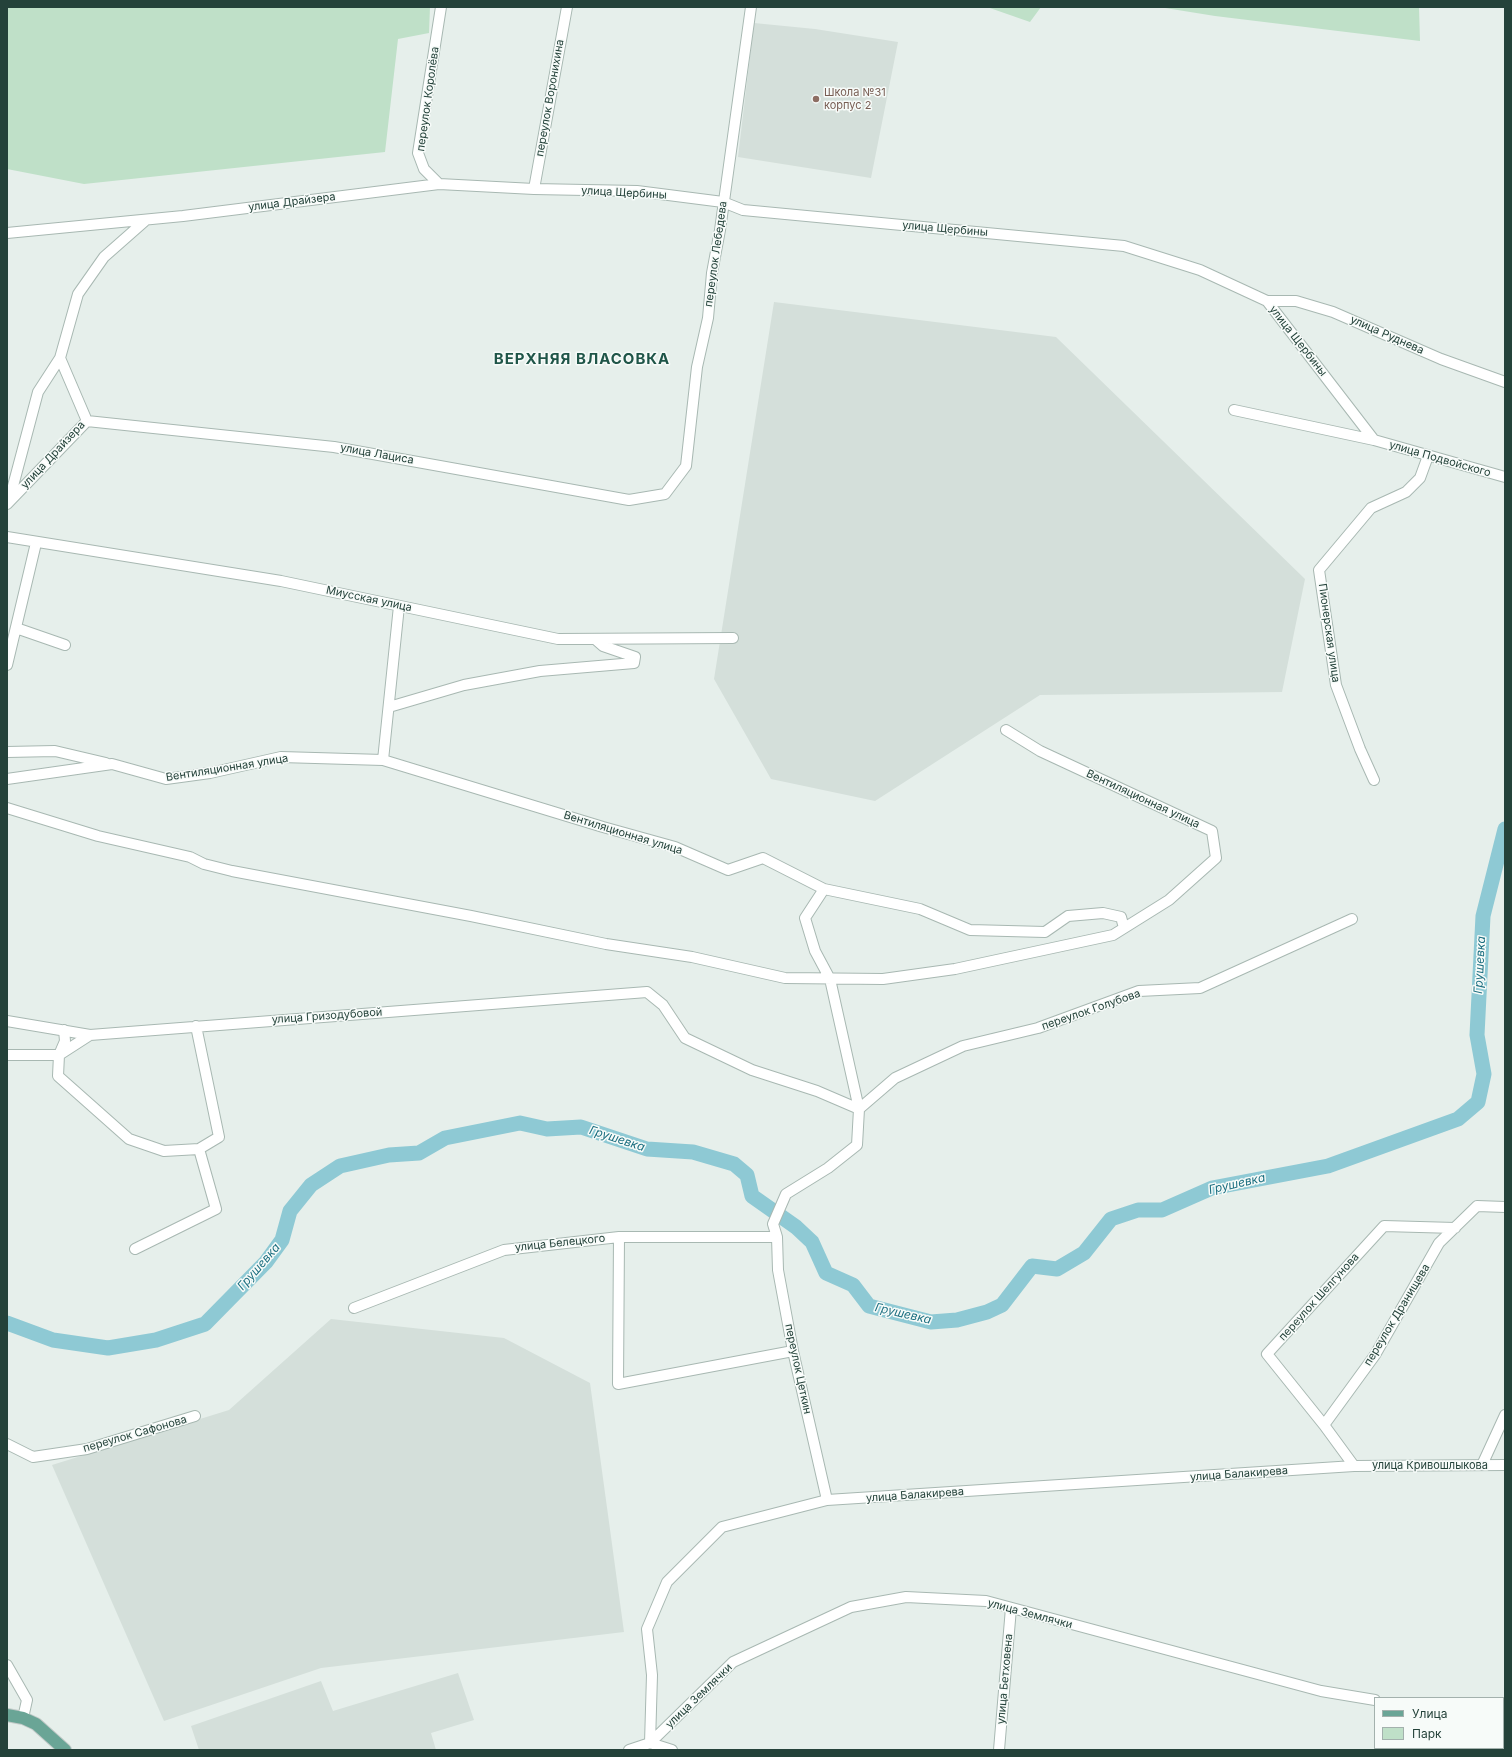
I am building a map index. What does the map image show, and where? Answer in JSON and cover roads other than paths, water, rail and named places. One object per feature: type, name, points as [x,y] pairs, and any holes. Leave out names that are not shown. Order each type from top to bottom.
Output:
[{"type":"main road","points":[[7,1715],[22,1718],[36,1724],[65,1750]]},
{"type":"street","name":"переулок Королёва","points":[[439,184],[424,169],[418,153],[441,7]]},
{"type":"street","name":"переулок Воронихина","points":[[534,189],[567,7]]},
{"type":"street","name":"переулок Лебедева","points":[[665,494],[686,466],[697,367],[708,318],[712,273],[751,7]]},
{"type":"street","name":"улица Щербины","points":[[439,184],[534,189],[637,191],[723,202],[743,210],[1124,246],[1200,270],[1267,301],[1374,440]]},
{"type":"street","name":"улица Драйзера","points":[[7,233],[146,220],[439,184]]},
{"type":"street","points":[[8,503],[38,392],[60,358],[78,294],[104,257],[146,220]]},
{"type":"street","name":"улица Руднева","points":[[1267,301],[1296,301],[1333,312],[1441,359],[1505,382]]},
{"type":"street","name":"улица Драйзера","points":[[8,503],[87,420],[60,358]]},
{"type":"street","name":"улица Подвойского","points":[[1234,410],[1374,440],[1505,477]]},
{"type":"street","name":"улица Лациса","points":[[87,420],[334,447],[629,500],[665,494]]},
{"type":"street","name":"Пионерская улица","points":[[1374,780],[1360,749],[1336,685],[1320,570],[1371,508],[1406,492],[1420,478],[1428,456]]},
{"type":"street","name":"Миусская улица","points":[[7,537],[36,543],[281,581],[558,639],[733,638]]},
{"type":"street","points":[[7,665],[36,543]]},
{"type":"street","points":[[383,760],[399,606]]},
{"type":"street","points":[[16,628],[65,645]]},
{"type":"street","points":[[388,707],[464,686],[540,671],[634,663],[635,656],[603,646],[595,639]]},
{"type":"street","name":"Вентиляционная улица","points":[[7,752],[55,751],[112,764],[166,779],[210,773],[281,758],[383,760],[603,827],[676,847],[728,870],[763,858],[824,889],[920,909],[970,930],[1045,932],[1068,916],[1103,913],[1121,917],[1124,928],[1169,900],[1216,858],[1212,831],[1040,751],[1006,730]]},
{"type":"street","name":"Вентиляционная улица","points":[[7,780],[112,764]]},
{"type":"street","points":[[7,808],[98,836],[190,857],[204,864],[232,872],[471,916],[606,944],[692,957],[785,978],[883,979],[956,969],[1114,935],[1124,928]]},
{"type":"street","points":[[824,889],[805,918],[815,951],[830,979],[859,1109]]},
{"type":"street","name":"переулок Голубова","points":[[859,1109],[895,1078],[963,1046],[1038,1028],[1139,991],[1200,988],[1352,919]]},
{"type":"street","name":"улица Гризодубовой","points":[[7,1021],[90,1035],[647,992],[663,1005],[685,1038],[752,1070],[817,1091],[859,1109]]},
{"type":"street","points":[[64,1030],[65,1041],[59,1054],[58,1076],[129,1139],[164,1151],[199,1149],[219,1137],[196,1026]]},
{"type":"street","points":[[7,1055],[59,1054],[90,1035]]},
{"type":"street","name":"переулок Цеткин","points":[[827,1500],[793,1351],[778,1270],[777,1237],[773,1224],[786,1194],[828,1168],[857,1145],[859,1109]]},
{"type":"street","points":[[135,1249],[216,1209],[199,1149]]},
{"type":"street","name":"переулок Дранищева","points":[[1324,1424],[1375,1355],[1439,1244],[1477,1206],[1505,1207]]},
{"type":"street","name":"переулок Шелгунова","points":[[1324,1424],[1267,1354],[1384,1226],[1455,1228]]},
{"type":"street","points":[[619,1237],[618,1384],[793,1351]]},
{"type":"street","name":"улица Белецкого","points":[[354,1308],[504,1250],[619,1237],[777,1237]]},
{"type":"street","points":[[1482,1465],[1505,1415]]},
{"type":"street","name":"переулок Сафонова","points":[[7,1444],[33,1457],[87,1449],[195,1416]]},
{"type":"street","points":[[1324,1424],[1354,1466]]},
{"type":"street","name":"улица Кривошлыкова","points":[[1354,1466],[1505,1465]]},
{"type":"street","name":"улица Балакирева","points":[[650,1743],[652,1675],[647,1629],[667,1582],[722,1527],[827,1500],[1354,1466]]},
{"type":"street","name":"улица Землячки","points":[[650,1743],[733,1662],[851,1607],[906,1597],[986,1601],[1321,1691],[1374,1700]]},
{"type":"street","name":"улица Бетховена","points":[[998,1750],[1011,1608]]},
{"type":"street","points":[[7,1665],[27,1700],[22,1718]]},
{"type":"street","points":[[629,1750],[650,1743],[672,1750]]},
{"type":"waterway","name":"Грушевка","points":[[7,1323],[53,1340],[108,1348],[156,1340],[205,1324],[266,1262],[282,1240],[290,1211],[311,1185],[340,1166],[389,1155],[419,1153],[445,1138],[520,1123],[547,1129],[581,1127],[647,1149],[693,1152],[734,1164],[747,1175],[752,1196],[796,1227],[812,1242],[826,1273],[853,1285],[869,1306],[931,1322],[957,1320],[987,1312],[1002,1305],[1032,1266],[1057,1269],[1084,1253],[1111,1219],[1138,1210],[1162,1210],[1212,1188],[1328,1166],[1458,1119],[1478,1102],[1484,1074],[1477,1035],[1483,916],[1505,829]]},
{"type":"place","name":"Школа №31 корпус 2","points":[[816,99]]},
{"type":"district","name":"ВЕРХНЯЯ ВЛАСОВКА","points":[[582,359]]}]
